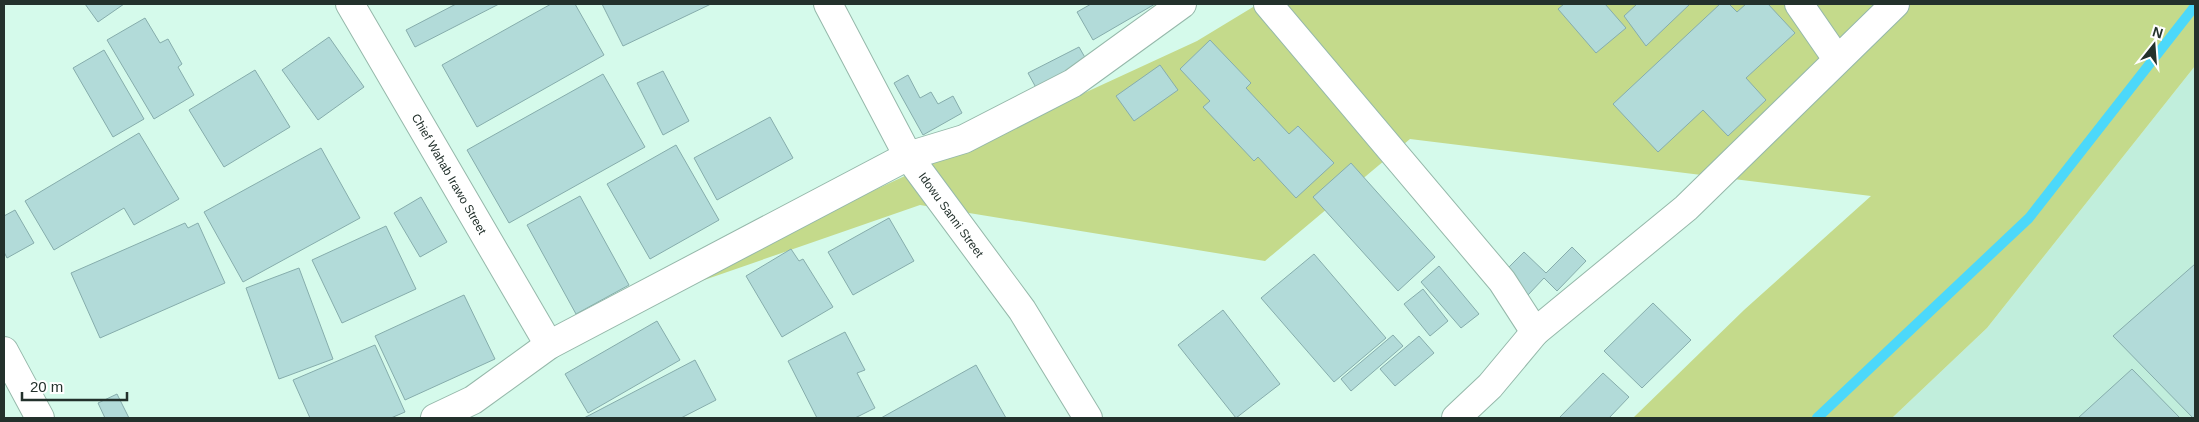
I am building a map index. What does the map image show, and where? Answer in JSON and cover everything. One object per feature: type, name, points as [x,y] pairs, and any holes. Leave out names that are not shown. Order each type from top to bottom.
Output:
[{"type":"street","name":"Chief Wahab Irawo Street","points":[[350,4],[549,345]]},
{"type":"street","name":"Idowu Sanni Street","points":[[828,4],[908,156],[1022,310],[1088,418]]},
{"type":"street","points":[[435,418],[478,409],[549,345],[908,156],[964,139],[1073,83],[1182,4]]},
{"type":"street","points":[[1268,4],[1502,281],[1535,332]]},
{"type":"street","points":[[1799,4],[1837,59]]},
{"type":"street","points":[[1456,418],[1490,386],[1535,332],[1686,208],[1894,4]]},
{"type":"street","points":[[4,352],[40,418]]},
{"type":"shaded area","points":[[2195,66],[2195,418],[1892,418],[1987,328]]},
{"type":"green space","points":[[1258,4],[2195,4],[2195,66],[1987,328],[1892,418],[1633,418],[1744,310],[1871,196],[1410,139],[1265,261],[920,205],[606,314],[1197,41]]},
{"type":"building","points":[[85,4],[124,4],[98,22]]},
{"type":"building","points":[[456,4],[499,4],[415,47],[406,30]]},
{"type":"building","points":[[551,4],[575,4],[604,55],[477,127],[442,65]]},
{"type":"building","points":[[602,4],[711,4],[623,46]]},
{"type":"building","points":[[1091,4],[1155,4],[1093,40],[1077,12]]},
{"type":"building","points":[[1564,4],[1605,4],[1626,28],[1596,53],[1558,9]]},
{"type":"building","points":[[1637,4],[1690,4],[1646,46],[1624,16]]},
{"type":"building","points":[[1720,4],[1729,4],[1737,12],[1746,4],[1768,4],[1795,33],[1746,78],[1766,100],[1728,136],[1703,110],[1658,152],[1613,104]]},
{"type":"building","points":[[145,18],[160,43],[168,39],[182,64],[178,67],[194,95],[154,119],[107,40]]},
{"type":"building","points":[[329,37],[364,87],[318,120],[282,70]]},
{"type":"building","points":[[1210,40],[1251,83],[1246,88],[1289,134],[1298,126],[1334,163],[1296,198],[1258,157],[1254,161],[1203,107],[1210,101],[1180,69]]},
{"type":"building","points":[[1079,47],[1091,68],[1040,95],[1028,73]]},
{"type":"building","points":[[104,50],[144,119],[113,137],[73,68]]},
{"type":"building","points":[[1160,65],[1178,90],[1134,121],[1116,96]]},
{"type":"building","points":[[255,70],[290,127],[224,167],[189,110]]},
{"type":"building","points":[[663,71],[689,121],[663,135],[637,83]]},
{"type":"building","points":[[603,74],[645,147],[509,223],[467,150]]},
{"type":"building","points":[[908,75],[920,98],[931,92],[938,104],[953,96],[962,113],[923,135],[894,83]]},
{"type":"building","points":[[770,117],[793,158],[717,200],[694,158]]},
{"type":"building","points":[[139,133],[179,199],[134,225],[124,208],[54,250],[25,201]]},
{"type":"building","points":[[676,145],[719,220],[650,259],[607,184]]},
{"type":"building","points":[[321,148],[360,218],[243,282],[204,212]]},
{"type":"building","points":[[1351,163],[1435,257],[1398,291],[1313,197]]},
{"type":"building","points":[[580,196],[629,285],[576,314],[527,225]]},
{"type":"building","points":[[421,197],[447,242],[420,257],[394,213]]},
{"type":"building","points":[[15,210],[34,243],[7,258],[4,252],[4,216]]},
{"type":"building","points":[[889,218],[914,261],[853,295],[828,252]]},
{"type":"building","points":[[185,223],[188,228],[198,223],[225,283],[100,338],[71,273]]},
{"type":"building","points":[[386,226],[416,289],[342,323],[312,260]]},
{"type":"building","points":[[1572,247],[1586,261],[1557,291],[1544,278],[1528,295],[1504,272],[1524,252],[1546,273]]},
{"type":"building","points":[[791,249],[799,261],[803,259],[833,307],[782,337],[746,276]]},
{"type":"building","points":[[1314,254],[1386,338],[1334,382],[1261,298]]},
{"type":"building","points":[[2195,264],[2195,418],[2193,418],[2113,336]]},
{"type":"building","points":[[1439,266],[1479,314],[1461,328],[1421,282]]},
{"type":"building","points":[[299,268],[333,359],[279,379],[246,288]]},
{"type":"building","points":[[1423,289],[1448,321],[1430,336],[1404,304]]},
{"type":"building","points":[[464,295],[495,359],[405,400],[375,336]]},
{"type":"building","points":[[1653,303],[1691,340],[1642,388],[1604,351]]},
{"type":"building","points":[[1223,310],[1280,384],[1236,418],[1178,345]]},
{"type":"building","points":[[657,321],[680,360],[588,413],[565,374]]},
{"type":"building","points":[[845,332],[865,370],[857,373],[875,408],[855,418],[817,418],[788,361]]},
{"type":"building","points":[[1393,335],[1403,346],[1351,391],[1341,379]]},
{"type":"building","points":[[1419,336],[1434,353],[1395,386],[1380,369]]},
{"type":"building","points":[[375,345],[405,412],[391,418],[310,418],[293,380]]},
{"type":"building","points":[[695,360],[716,400],[681,418],[584,418]]},
{"type":"building","points":[[976,365],[1006,418],[881,418]]},
{"type":"building","points":[[2132,369],[2180,418],[2078,418]]},
{"type":"building","points":[[1603,373],[1629,397],[1609,418],[1559,418]]},
{"type":"building","points":[[117,394],[129,418],[105,418],[98,403]]},
{"type":"waterway","points":[[1817,418],[2029,218],[2195,6]]}]
